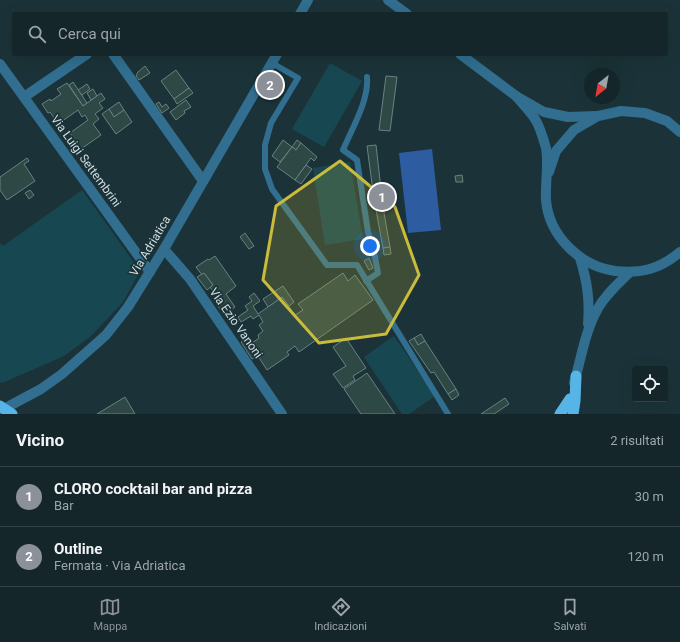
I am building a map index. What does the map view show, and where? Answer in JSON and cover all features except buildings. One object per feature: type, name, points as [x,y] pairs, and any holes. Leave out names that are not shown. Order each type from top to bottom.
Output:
[{"type":"highway","points":[[573,414],[576,376]]},
{"type":"highway","points":[[560,414],[570,399]]},
{"type":"highway","points":[[0,406],[12,414]]},
{"type":"street","points":[[388,0],[404,12]]},
{"type":"street","points":[[24,97],[84,56]]},
{"type":"street","points":[[114,56],[203,181]]},
{"type":"street","points":[[463,56],[516,96],[544,112],[568,117],[598,116],[621,111],[637,112],[645,113],[667,121],[680,128]]},
{"type":"street","name":"Via Adriatica","points":[[0,411],[41,389],[82,358],[106,334],[128,307],[164,249],[275,59]]},
{"type":"street","name":"Via Luigi Settembrini","points":[[0,64],[150,272]]},
{"type":"street","points":[[516,96],[536,120],[546,148],[546,201],[552,223],[563,242],[580,258],[604,269],[630,273],[650,270],[669,261],[680,258]]},
{"type":"street","points":[[547,178],[556,152],[560,146],[574,130],[598,116]]},
{"type":"street","points":[[667,121],[680,132]]},
{"type":"street","name":"Via Ezio Vanoni","points":[[164,249],[190,279],[282,414]]},
{"type":"street","points":[[669,261],[680,252]]},
{"type":"street","points":[[580,258],[585,274],[590,302],[588,332]]},
{"type":"street","points":[[566,414],[588,332],[598,309],[612,290],[630,273]]},
{"type":"lane","points":[[275,59],[298,78],[271,123],[265,145],[265,170],[272,189],[327,265],[357,265],[448,414]]},
{"type":"lane","points":[[366,281],[378,272],[368,232],[357,160],[343,150],[365,99],[368,88],[367,77]]},
{"type":"highlighted area","points":[[340,161],[395,207],[419,275],[386,334],[319,343],[263,280],[276,206]]},
{"type":"shaded area","points":[[330,63],[362,81],[324,147],[292,129]]},
{"type":"shaded area","points":[[350,162],[363,239],[325,245],[313,168]]},
{"type":"shaded area","points":[[82,190],[140,271],[123,302],[90,337],[64,356],[2,383],[0,382],[0,243],[3,246]]},
{"type":"shaded area","points":[[394,336],[435,396],[409,414],[402,414],[364,357]]},
{"type":"water","points":[[432,149],[441,230],[408,233],[399,153]]},
{"type":"place","name":"Outline","points":[[270,85]]},
{"type":"place","name":"CLORO cocktail bar and pizza","points":[[382,197]]}]
